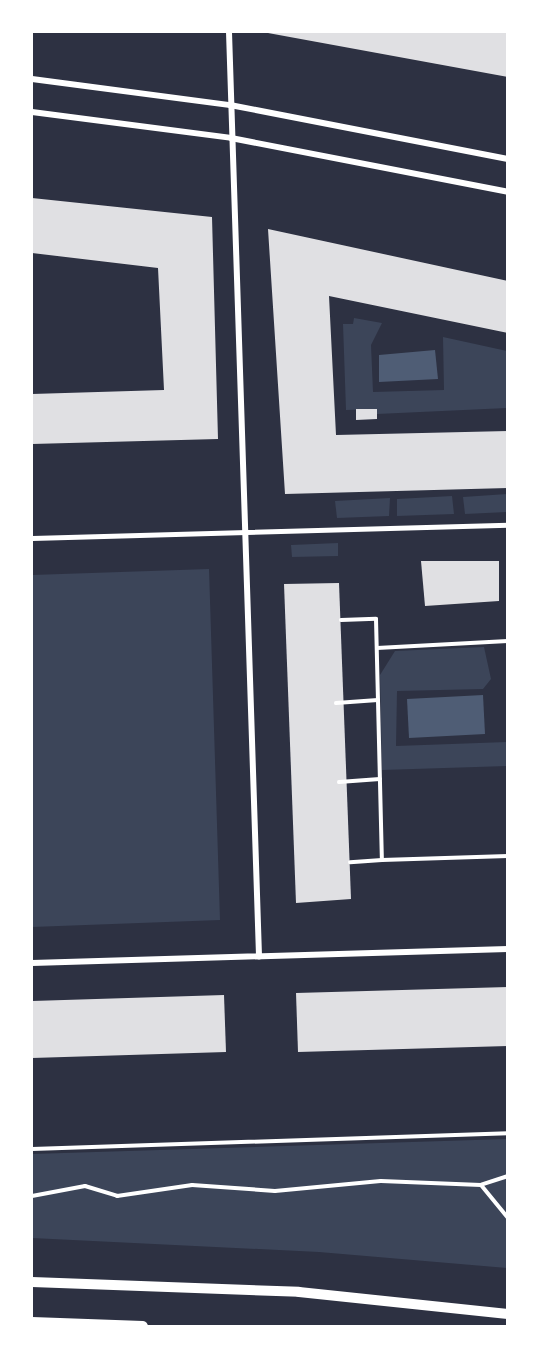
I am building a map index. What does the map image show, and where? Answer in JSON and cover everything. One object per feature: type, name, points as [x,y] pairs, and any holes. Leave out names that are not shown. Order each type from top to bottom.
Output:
[{"type":"street","points":[[229,32],[259,957]]},
{"type":"street","points":[[32,79],[230,105],[507,159]]},
{"type":"street","points":[[32,112],[231,138],[507,192]]},
{"type":"street","points":[[32,538],[507,525]]},
{"type":"street","points":[[32,963],[507,949]]},
{"type":"street","points":[[32,1282],[299,1292],[507,1314]]},
{"type":"street","points":[[32,1322],[142,1326]]},
{"type":"path","points":[[340,620],[376,619],[382,860]]},
{"type":"path","points":[[377,648],[507,641]]},
{"type":"path","points":[[336,703],[378,700]]},
{"type":"path","points":[[339,782],[380,779]]},
{"type":"path","points":[[350,862],[507,856]]},
{"type":"path","points":[[32,1149],[507,1133]]},
{"type":"path","points":[[32,1196],[86,1186],[117,1196],[192,1185],[275,1191],[381,1181],[481,1185],[507,1176]]},
{"type":"path","points":[[481,1185],[507,1218]]},
{"type":"shaded area","points":[[354,318],[382,323],[371,345],[373,392],[444,390],[443,337],[507,351],[507,408],[377,414],[377,409],[346,410],[343,324],[353,324]]},
{"type":"shaded area","points":[[435,350],[438,379],[379,382],[379,355]]},
{"type":"shaded area","points":[[507,494],[507,512],[465,514],[463,497]]},
{"type":"shaded area","points":[[452,496],[454,514],[397,516],[397,499]]},
{"type":"shaded area","points":[[390,498],[389,516],[337,518],[335,501]]},
{"type":"shaded area","points":[[338,543],[338,556],[292,557],[291,545]]},
{"type":"shaded area","points":[[209,569],[220,920],[32,927],[32,575]]},
{"type":"shaded area","points":[[484,647],[491,679],[483,689],[397,691],[396,746],[507,742],[507,766],[382,770],[380,675],[395,651]]},
{"type":"shaded area","points":[[483,695],[485,734],[409,738],[407,699]]},
{"type":"shaded area","points":[[507,1139],[507,1268],[319,1252],[32,1238],[32,1154]]},
{"type":"building","points":[[508,32],[508,77],[268,33]]},
{"type":"building","points":[[32,198],[212,217],[218,439],[32,444],[32,394],[164,390],[158,268],[32,253]]},
{"type":"building","points":[[268,229],[508,281],[508,333],[329,296],[336,435],[508,431],[508,488],[285,494]]},
{"type":"building","points":[[356,409],[377,409],[377,419],[356,420]]},
{"type":"building","points":[[421,561],[499,561],[499,601],[425,606]]},
{"type":"building","points":[[339,583],[351,899],[296,903],[284,584]]},
{"type":"building","points":[[508,987],[508,1046],[298,1052],[296,993]]},
{"type":"building","points":[[224,995],[226,1052],[32,1058],[32,1001]]}]
